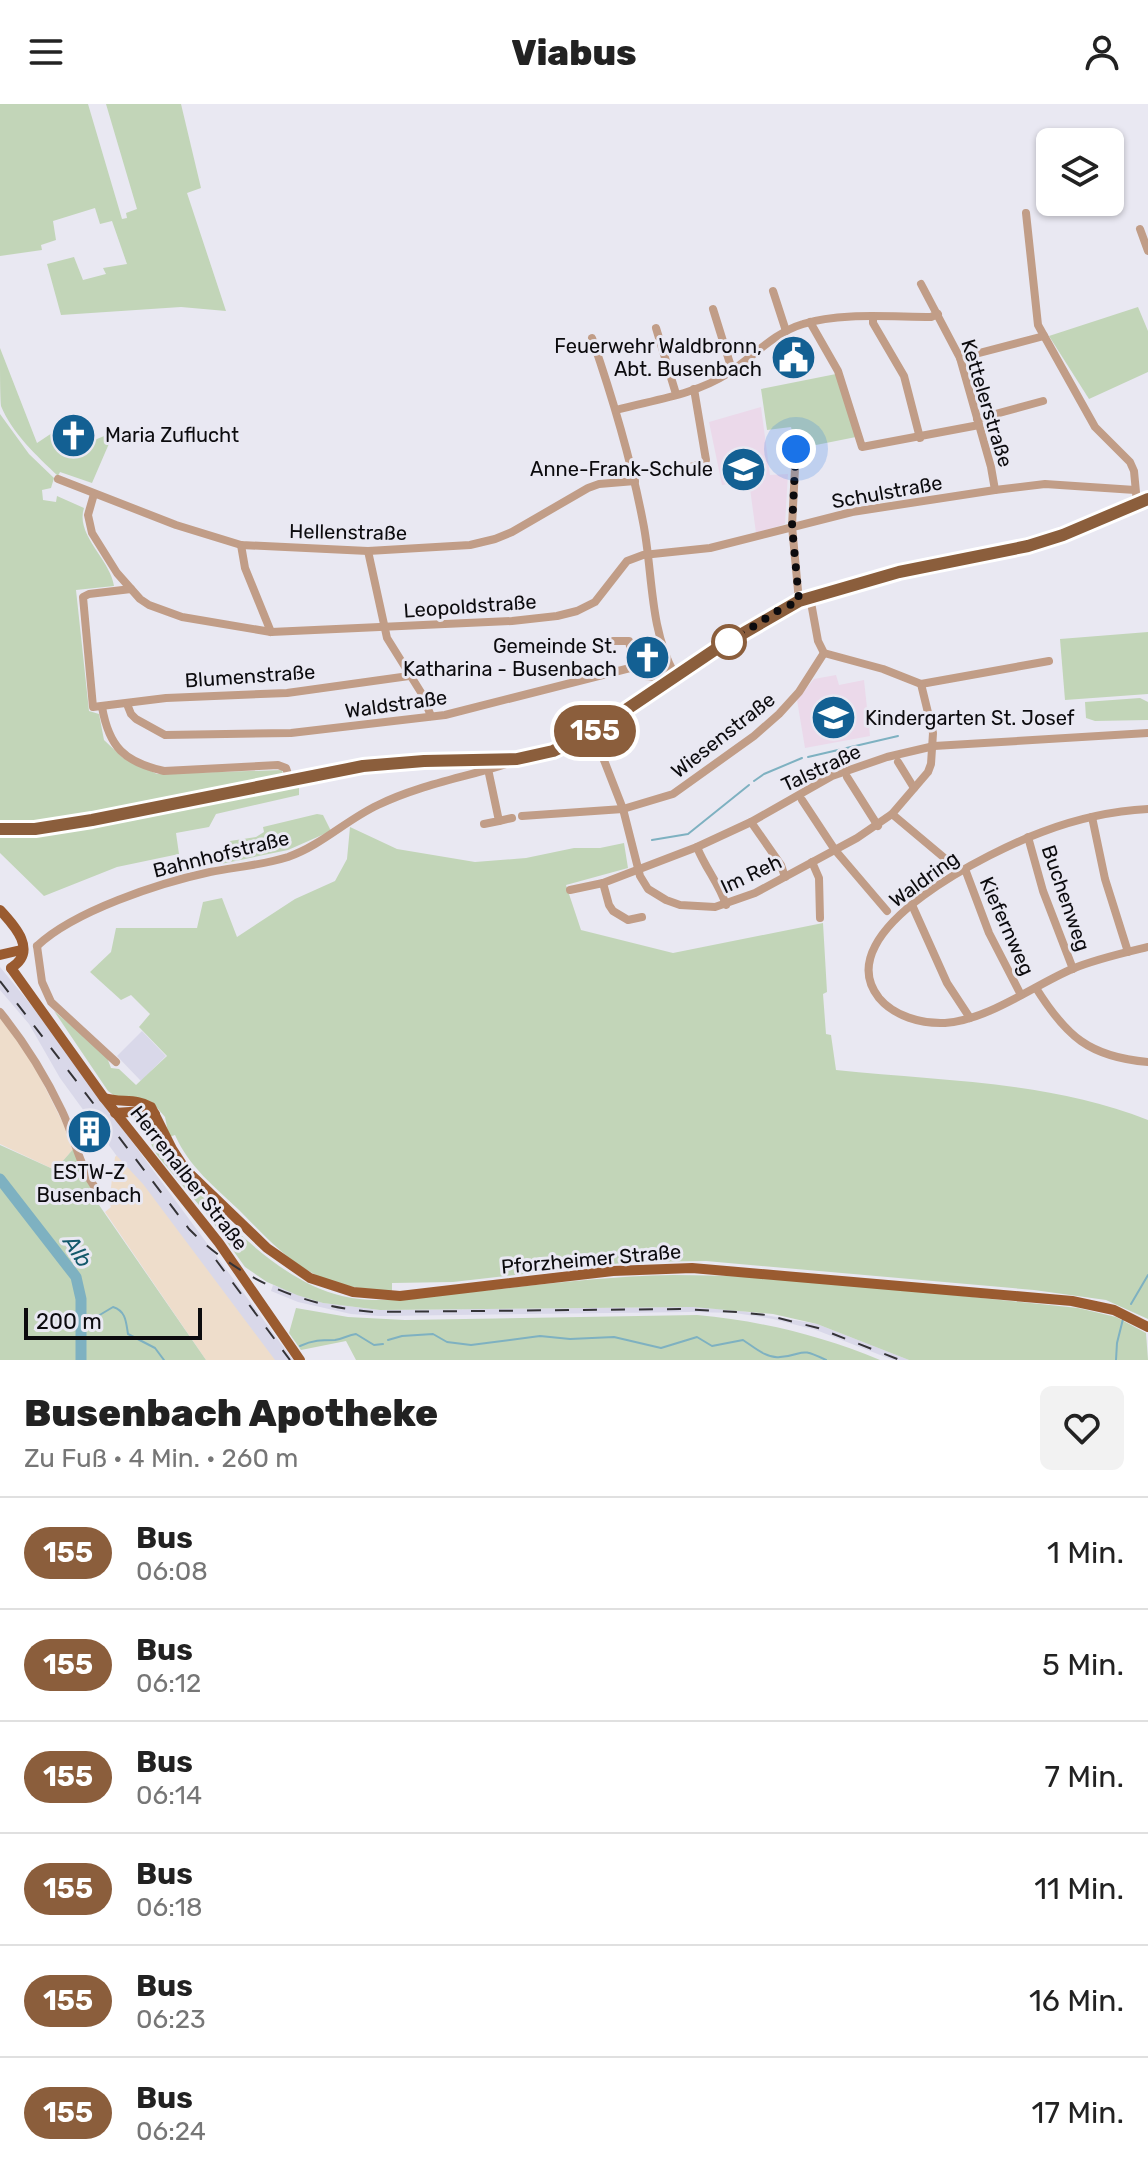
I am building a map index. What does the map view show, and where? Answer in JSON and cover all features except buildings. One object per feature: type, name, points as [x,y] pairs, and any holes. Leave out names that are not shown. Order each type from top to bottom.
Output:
[{"type":"main road","points":[[0,829],[35,829],[92,820],[383,763],[517,759],[553,751],[593,732],[675,674],[805,599],[899,572],[1028,546],[1063,535],[1145,500]]},
{"type":"main road","points":[[0,910],[17,928],[22,946],[11,968]]},
{"type":"main road","points":[[0,956],[22,946]]},
{"type":"main road","name":"Herrenalber Straße","points":[[0,956],[32,988],[48,1018],[104,1098],[219,1243],[300,1360]]},
{"type":"main road","points":[[104,1098],[146,1103],[155,1114]]},
{"type":"main road","points":[[115,1113],[123,1102]]},
{"type":"main road","points":[[115,1113],[135,1111],[155,1114]]},
{"type":"main road","points":[[132,1134],[131,1118],[135,1111]]},
{"type":"main road","name":"Pforzheimer Straße","points":[[155,1114],[185,1169],[267,1248],[310,1278],[353,1292],[400,1296],[613,1271],[720,1269],[1072,1301],[1114,1310],[1148,1327]]},
{"type":"street","points":[[1026,213],[1038,325],[1095,427],[1130,462],[1135,490],[1145,500]]},
{"type":"street","points":[[1140,229],[1148,251]]},
{"type":"street","name":"Kettelerstraße","points":[[921,284],[960,358],[995,490]]},
{"type":"street","points":[[773,291],[786,331]]},
{"type":"street","points":[[713,309],[732,370]]},
{"type":"street","points":[[616,410],[694,389],[732,370],[786,331],[810,322],[931,317],[938,314]]},
{"type":"street","points":[[873,318],[904,376],[920,438]]},
{"type":"street","points":[[810,322],[838,371],[862,447],[920,438],[1043,401]]},
{"type":"street","points":[[656,328],[676,394]]},
{"type":"street","points":[[960,358],[1044,336]]},
{"type":"street","points":[[592,338],[635,481],[656,612],[675,674]]},
{"type":"street","points":[[671,472],[705,463],[706,460],[694,389]]},
{"type":"street","points":[[796,449],[792,526],[805,599],[824,653],[883,669],[921,684],[1049,661]]},
{"type":"street","name":"Hellenstraße","points":[[58,479],[176,525],[241,545],[368,551],[470,545],[495,539],[588,488],[635,481]]},
{"type":"street","name":"Schulstraße","points":[[648,555],[710,548],[852,512],[995,490],[1045,484],[1135,490]]},
{"type":"street","name":"Leopoldstraße","points":[[94,494],[88,515],[92,533],[117,573],[149,605],[182,617],[271,632],[512,621],[557,616],[577,611],[602,595],[627,561],[648,555]]},
{"type":"street","points":[[241,545],[245,568],[271,632]]},
{"type":"street","points":[[368,551],[387,638],[422,694],[431,716]]},
{"type":"street","points":[[131,589],[83,597],[97,707],[115,746],[152,768],[164,771],[278,765],[286,768],[290,780]]},
{"type":"street","points":[[613,641],[629,641],[634,667]]},
{"type":"street","name":"Wiesenstraße","points":[[484,824],[517,817],[623,809],[681,789],[754,736],[799,692],[824,653]]},
{"type":"street","name":"Waldstraße","points":[[127,704],[136,719],[165,735],[291,733],[445,715],[634,667],[648,677],[675,674]]},
{"type":"street","name":"Blumenstraße","points":[[97,707],[166,698],[287,693],[409,676]]},
{"type":"street","points":[[921,684],[934,746]]},
{"type":"street","name":"Im Reh","points":[[593,732],[623,809],[638,870],[648,889],[666,900],[700,907],[726,905],[755,893],[878,826],[928,772],[934,746]]},
{"type":"street","name":"Talstraße","points":[[570,890],[603,883],[699,851],[753,825],[832,776],[872,762],[934,746],[1148,733]]},
{"type":"street","name":"Bahnhofstraße","points":[[37,946],[60,928],[138,892],[178,879],[288,857],[313,846],[384,802],[517,759]]},
{"type":"street","points":[[898,762],[914,788]]},
{"type":"street","points":[[488,769],[499,821]]},
{"type":"street","points":[[847,777],[878,826]]},
{"type":"street","points":[[802,800],[835,850],[887,911]]},
{"type":"street","name":"Waldring","points":[[1148,809],[1092,817],[1028,837],[988,855],[895,919],[879,938],[869,975],[877,995],[899,1013],[926,1022],[947,1023],[970,1018],[1073,969],[1148,947]]},
{"type":"street","points":[[892,814],[954,866]]},
{"type":"street","points":[[1092,817],[1105,879],[1128,952]]},
{"type":"street","points":[[753,825],[781,865],[785,877]]},
{"type":"street","name":"Buchenweg","points":[[1028,837],[1043,891],[1073,969]]},
{"type":"street","points":[[699,851],[718,881],[726,905]]},
{"type":"street","points":[[812,862],[819,878],[820,918]]},
{"type":"street","name":"Kiefernweg","points":[[965,869],[989,933],[1021,995]]},
{"type":"street","points":[[603,883],[613,911],[628,920],[642,917]]},
{"type":"street","points":[[912,905],[947,983],[970,1018]]},
{"type":"street","points":[[22,946],[37,946],[42,982],[51,1002],[116,1062]]},
{"type":"street","points":[[1036,988],[1055,1018],[1087,1045],[1117,1058],[1148,1062]]},
{"type":"street","points":[[0,1012],[28,1047],[62,1110],[91,1183],[105,1199]]},
{"type":"shaded area","name":"Anne-Frank-Schule","points":[[761,407],[770,475],[788,474],[785,524],[756,533],[749,481],[722,485],[709,422]]},
{"type":"shaded area","name":"Kindergarten St. Josef","points":[[836,675],[839,685],[864,680],[870,736],[805,748],[797,700],[814,679]]},
{"type":"shaded area","points":[[0,967],[293,1360],[275,1360],[143,1184],[116,1155],[60,1078],[29,1024],[0,990]]},
{"type":"shaded area","points":[[0,1017],[26,1049],[75,1147],[55,1170],[0,1144]]},
{"type":"shaded area","points":[[142,1031],[166,1056],[141,1081],[117,1056]]},
{"type":"shaded area","points":[[123,1149],[288,1360],[206,1360],[105,1212],[111,1207],[115,1157]]},
{"type":"shaded area","points":[[273,1285],[323,1303],[380,1310],[693,1307],[735,1310],[817,1324],[909,1360],[893,1360],[816,1330],[735,1313],[380,1316],[351,1314],[298,1302],[271,1291]]},
{"type":"green space","points":[[0,104],[88,104],[122,219],[127,218],[126,213],[137,209],[106,104],[181,104],[201,188],[187,193],[226,311],[181,307],[61,315],[47,264],[74,257],[83,280],[106,274],[103,268],[127,264],[112,221],[100,224],[95,208],[53,221],[56,240],[41,245],[42,250],[0,256]]},
{"type":"green space","points":[[1138,307],[1148,331],[1148,372],[1089,399],[1049,336]]},
{"type":"green space","points":[[0,348],[37,443],[55,431],[61,433],[69,425],[87,428],[92,441],[114,432],[92,483],[60,472],[58,476],[12,426],[1,406]]},
{"type":"green space","points":[[836,374],[856,437],[796,449],[791,427],[767,430],[761,389]]},
{"type":"green space","points":[[0,414],[29,454],[54,478],[51,488],[42,490],[43,500],[56,502],[57,496],[84,508],[84,528],[111,576],[114,586],[76,590],[89,711],[99,714],[104,740],[123,758],[157,774],[282,770],[286,786],[299,783],[299,795],[216,814],[209,827],[176,833],[179,854],[117,867],[44,896],[0,853]]},
{"type":"green space","points":[[1148,632],[1148,694],[1065,700],[1060,639]]},
{"type":"green space","points":[[1140,698],[1148,702],[1148,720],[1095,721],[1086,718],[1085,702]]},
{"type":"green space","points":[[323,815],[331,831],[288,850],[221,864],[230,841],[256,837],[264,832],[263,827]]},
{"type":"green space","points":[[350,827],[397,849],[475,862],[526,858],[574,848],[600,848],[624,843],[628,868],[566,885],[581,930],[673,953],[823,923],[826,1034],[831,1035],[836,1070],[1034,1090],[1111,1107],[1148,1120],[1148,1319],[1106,1300],[1034,1290],[706,1261],[631,1262],[453,1282],[392,1283],[392,1291],[342,1285],[303,1268],[274,1245],[203,1176],[175,1135],[169,1137],[165,1117],[152,1102],[133,1097],[119,1099],[108,1091],[54,1011],[106,1055],[111,1068],[119,1069],[136,1085],[167,1056],[139,1027],[150,1014],[131,995],[121,1000],[90,972],[111,952],[116,928],[197,928],[203,902],[222,898],[237,937],[295,899],[335,881],[347,859]]},
{"type":"green space","points":[[142,1114],[151,1118],[174,1161],[172,1163],[249,1242],[294,1276],[342,1296],[372,1300],[402,1299],[594,1279],[673,1275],[825,1282],[1078,1308],[1116,1317],[1146,1333],[1148,1360],[909,1360],[817,1324],[773,1314],[693,1307],[380,1310],[323,1303],[267,1282],[245,1267],[209,1217],[157,1155],[134,1118]]},
{"type":"green space","points":[[0,1145],[55,1170],[75,1147],[101,1200],[99,1205],[206,1360],[0,1360]]},
{"type":"green space","points":[[296,1308],[348,1317],[405,1320],[697,1315],[790,1330],[880,1360],[356,1360],[346,1341],[301,1350],[289,1333]]},
{"type":"waterway","points":[[808,757],[898,736]]},
{"type":"waterway","points":[[754,781],[802,758]]},
{"type":"waterway","points":[[652,840],[688,834],[749,785]]},
{"type":"waterway","name":"Alb","points":[[0,1179],[76,1277],[81,1299],[81,1360]]},
{"type":"waterway","points":[[1131,1304],[1148,1275]]},
{"type":"waterway","points":[[81,1316],[98,1316],[113,1307],[121,1311],[128,1334],[155,1348],[164,1360]]},
{"type":"waterway","points":[[1116,1360],[1123,1319]]},
{"type":"waterway","points":[[300,1346],[356,1334],[374,1345],[383,1344]]},
{"type":"waterway","points":[[388,1340],[433,1334],[447,1342],[471,1345],[540,1336],[570,1339],[614,1337],[661,1348],[697,1337],[712,1346],[743,1340],[770,1356],[806,1352],[826,1360]]},
{"type":"railway","points":[[0,981],[189,1229],[229,1263],[297,1297],[373,1312],[680,1309],[766,1315],[818,1328],[900,1360]]},
{"type":"railway","points":[[216,1260],[290,1360]]},
{"type":"bus line","name":"155","points":[[0,829],[35,829],[92,820],[383,763],[517,759],[553,751],[593,732],[716,649],[799,601],[899,572],[1028,546],[1063,535],[1148,499]]},
{"type":"place","name":"Feuerwehr Waldbronn, Abt. Busenbach","points":[[793,357]]},
{"type":"place","name":"Maria Zuflucht","points":[[74,435]]},
{"type":"place","name":"Anne-Frank-Schule","points":[[744,469]]},
{"type":"place","name":"Gemeinde St. Katharina - Busenbach","points":[[648,657]]},
{"type":"place","name":"Kindergarten St. Josef","points":[[834,718]]},
{"type":"place","name":"ESTW-Z Busenbach","points":[[89,1132]]},
{"type":"route","points":[[729,642],[799,601],[792,526],[796,449]]}]
